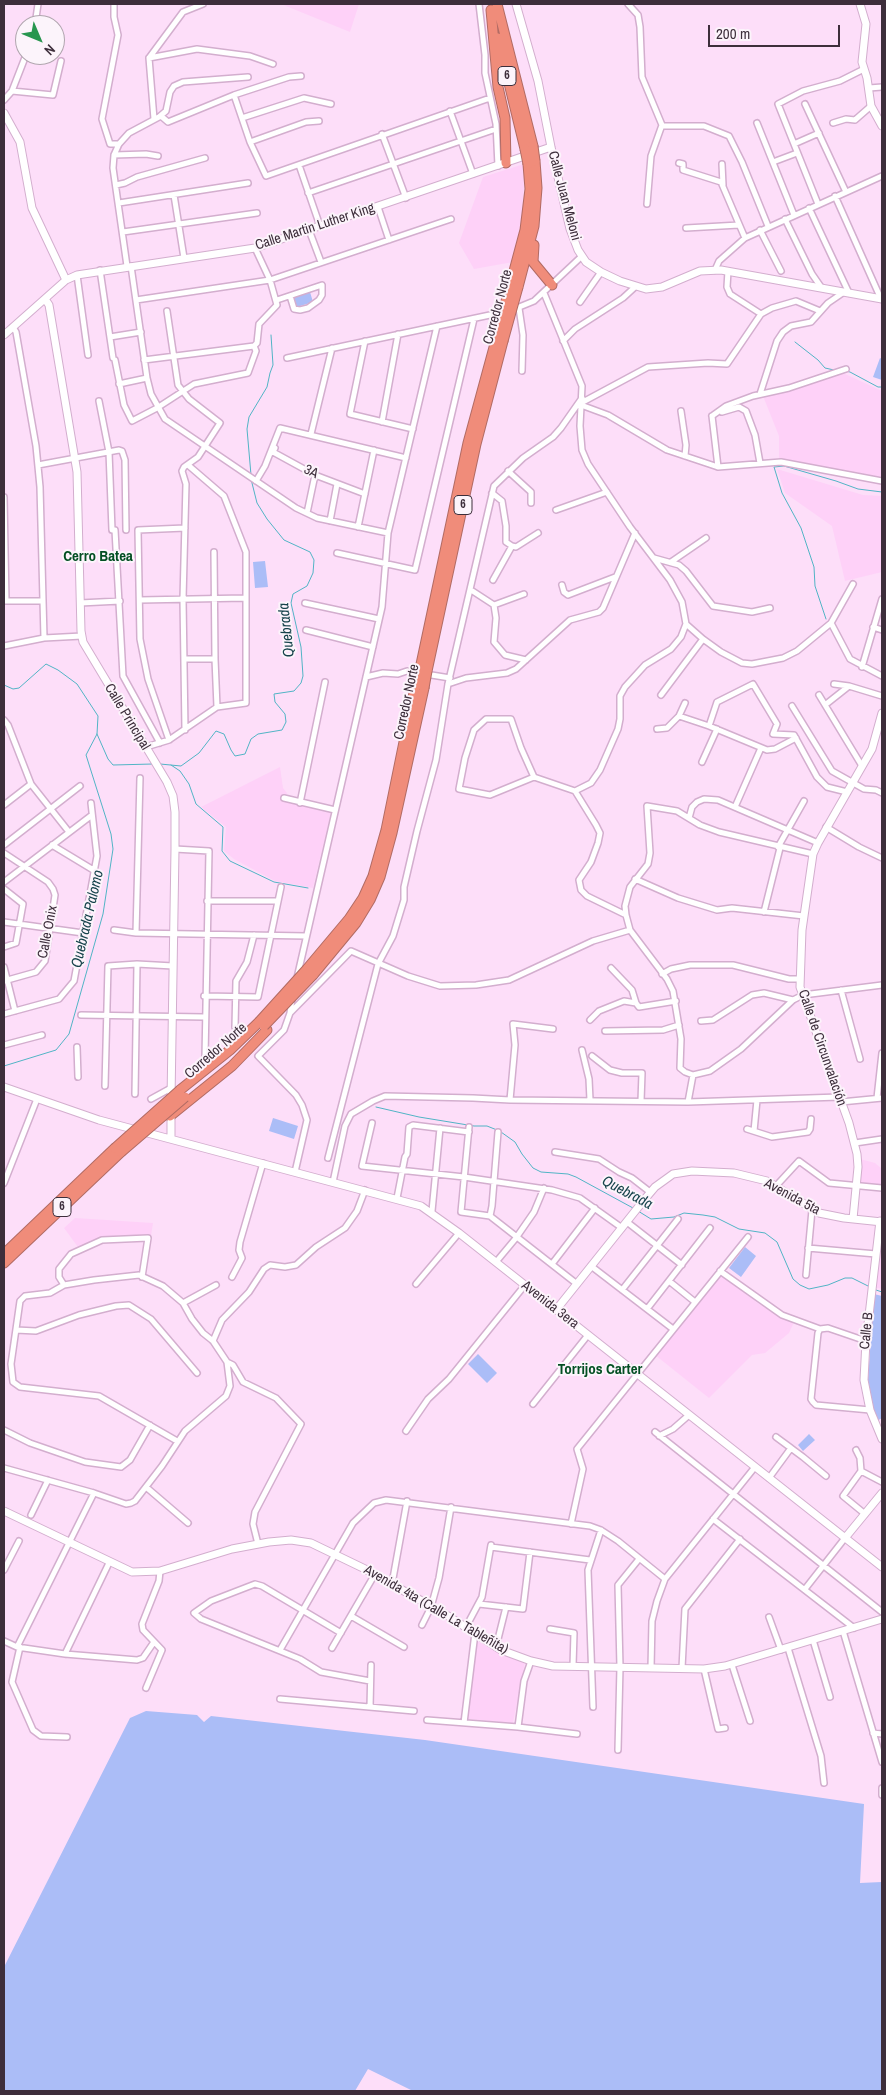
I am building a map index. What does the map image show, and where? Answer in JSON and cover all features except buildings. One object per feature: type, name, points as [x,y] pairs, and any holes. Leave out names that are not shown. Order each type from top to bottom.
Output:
[{"type":"highway","name":"Corredor Norte","points":[[312,974],[350,919],[363,898],[373,876],[386,830],[424,670],[499,341],[534,226],[537,188],[529,147],[492,6]]},
{"type":"highway","points":[[492,6],[498,88],[505,118],[502,164]]},
{"type":"highway","name":"Corredor Norte","points":[[514,287],[525,230],[532,163]]},
{"type":"highway","points":[[534,226],[533,262],[552,285]]},
{"type":"highway","name":"Corredor Norte","points":[[4,1254],[179,1092],[230,1050],[264,1026],[326,961],[356,923],[370,900],[380,877],[392,833],[419,688]]},
{"type":"highway","points":[[170,1116],[232,1066],[264,1026]]},
{"type":"highway","name":"Corredor Norte","points":[[4,1263],[118,1150]]},
{"type":"street","points":[[114,4],[118,35],[102,119],[110,144],[119,144]]},
{"type":"street","points":[[154,119],[149,58],[183,12],[202,4]]},
{"type":"street","points":[[479,4],[486,55],[485,73],[502,164]]},
{"type":"street","name":"Calle Juan Meloni","points":[[516,4],[538,81],[570,229],[586,262],[601,272],[634,287],[646,289],[662,287],[700,271],[715,270],[882,299]]},
{"type":"street","points":[[628,4],[638,16],[642,77],[662,126],[651,156],[647,204]]},
{"type":"street","points":[[860,4],[866,24],[862,50],[864,69],[871,106],[882,126]]},
{"type":"street","points":[[149,58],[198,49],[250,56],[273,64]]},
{"type":"street","points":[[4,100],[12,91],[22,65]]},
{"type":"street","points":[[12,91],[53,95],[59,65]]},
{"type":"street","points":[[818,204],[778,104],[803,92],[840,81],[864,69]]},
{"type":"street","points":[[161,116],[168,122],[234,95],[285,78],[301,76]]},
{"type":"street","points":[[248,78],[183,82],[174,86],[170,92],[166,111],[161,116],[129,133],[119,144],[114,156],[113,168],[151,394],[164,419],[174,427],[296,508],[330,521],[388,533]]},
{"type":"street","points":[[869,88],[882,87]]},
{"type":"street","points":[[234,95],[250,142],[266,176],[382,134],[490,98]]},
{"type":"street","points":[[242,118],[304,98],[331,104]]},
{"type":"street","points":[[805,104],[846,192]]},
{"type":"street","points":[[833,123],[846,119],[855,120],[871,106]]},
{"type":"street","points":[[450,111],[473,174]]},
{"type":"street","points":[[4,113],[20,142],[32,208],[66,280]]},
{"type":"street","points":[[250,142],[306,122],[319,121]]},
{"type":"street","points":[[757,123],[794,214]]},
{"type":"street","points":[[662,126],[704,126],[729,136],[742,162],[768,226]]},
{"type":"street","points":[[308,193],[496,129]]},
{"type":"street","points":[[794,144],[819,133]]},
{"type":"street","points":[[382,134],[406,198]]},
{"type":"street","name":"Calle Martin Luther King","points":[[4,335],[66,280],[77,275],[255,248],[551,147]]},
{"type":"street","points":[[773,162],[797,153]]},
{"type":"street","points":[[114,156],[146,154],[158,156]]},
{"type":"street","points":[[116,185],[137,177],[205,158]]},
{"type":"street","points":[[679,163],[683,164],[683,170],[716,180],[723,186]]},
{"type":"street","points":[[722,164],[723,186],[745,238]]},
{"type":"street","points":[[299,165],[320,226]]},
{"type":"street","points":[[715,270],[719,261],[745,238],[785,218],[881,176]]},
{"type":"street","points":[[119,203],[248,183]]},
{"type":"street","points":[[174,195],[184,258]]},
{"type":"street","points":[[835,196],[882,299]]},
{"type":"street","points":[[378,207],[389,240]]},
{"type":"street","points":[[760,394],[777,341],[783,332],[791,326],[810,322],[820,311],[847,292],[809,208]]},
{"type":"street","points":[[123,232],[257,212]]},
{"type":"street","points":[[785,218],[812,274],[821,287]]},
{"type":"street","points":[[136,300],[270,280],[451,219]]},
{"type":"street","points":[[686,228],[739,225]]},
{"type":"street","points":[[309,230],[321,262]]},
{"type":"street","points":[[760,230],[781,271]]},
{"type":"street","points":[[144,360],[254,346],[257,344],[259,324],[275,308],[276,300],[270,280],[255,248]]},
{"type":"street","points":[[287,358],[518,308],[534,301],[544,293],[582,256]]},
{"type":"street","points":[[100,270],[119,384],[124,405],[132,421],[157,408],[194,384],[248,373],[256,351],[254,346]]},
{"type":"street","points":[[728,271],[730,294],[761,314]]},
{"type":"street","points":[[580,302],[601,272]]},
{"type":"street","points":[[77,275],[88,355]]},
{"type":"street","points":[[276,300],[322,285],[320,300],[308,308],[294,309],[290,296]]},
{"type":"street","points":[[563,341],[575,329],[623,298],[634,287]]},
{"type":"street","points":[[544,293],[582,386],[580,426],[582,450],[588,464],[670,580],[682,602],[686,624],[681,637],[671,649],[645,664],[624,687],[620,696],[618,729],[600,770],[591,782],[575,791]]},
{"type":"street","name":"Calle Principal","points":[[45,299],[49,305],[75,458],[82,636],[87,649],[173,796],[175,849],[172,1017],[179,1092],[170,1116],[171,1138]]},
{"type":"street","points":[[328,1158],[378,964],[393,936],[404,900],[404,886],[436,760],[449,681],[492,492],[497,481],[562,428],[581,402],[648,367],[708,363],[727,364],[761,314],[772,308],[796,301],[820,311]]},
{"type":"street","points":[[518,308],[523,335],[522,371]]},
{"type":"street","points":[[167,311],[176,376],[182,391],[195,405],[220,421],[198,456],[182,471],[186,484],[183,599],[185,730]]},
{"type":"street","points":[[336,553],[415,570],[474,319]]},
{"type":"street","points":[[295,1172],[307,1120],[305,1113],[296,1095],[258,1056],[284,1030],[290,1013],[379,620],[385,582],[388,533],[437,326]]},
{"type":"street","points":[[13,327],[16,332],[38,466],[44,638]]},
{"type":"street","points":[[110,337],[141,332]]},
{"type":"street","points":[[382,422],[398,334]]},
{"type":"street","points":[[365,341],[350,414],[413,429]]},
{"type":"street","points":[[311,434],[332,348]]},
{"type":"street","points":[[712,416],[726,406],[842,370]]},
{"type":"street","points":[[119,384],[147,378]]},
{"type":"street","points":[[99,401],[109,452],[113,530],[120,601],[123,676],[160,743]]},
{"type":"street","points":[[581,402],[608,415],[666,450],[718,467],[732,468],[760,463],[781,462],[882,481]]},
{"type":"street","points":[[712,416],[734,408],[746,411],[755,435],[760,463]]},
{"type":"street","points":[[681,411],[686,445],[685,456]]},
{"type":"street","points":[[712,416],[718,467]]},
{"type":"street","points":[[255,481],[264,466],[280,428],[406,458]]},
{"type":"street","name":"3A","points":[[276,437],[273,452],[315,475],[365,494]]},
{"type":"street","points":[[358,527],[374,450]]},
{"type":"street","points":[[38,466],[109,452],[122,452],[125,460],[126,530]]},
{"type":"street","points":[[146,748],[169,740],[217,707],[246,703],[246,552],[224,496],[188,465]]},
{"type":"street","points":[[508,471],[531,492],[531,503]]},
{"type":"street","points":[[307,513],[315,475]]},
{"type":"street","points":[[330,521],[337,484]]},
{"type":"street","points":[[492,492],[502,501],[506,526],[505,540],[516,547],[538,533]]},
{"type":"street","points":[[556,510],[607,492]]},
{"type":"street","points":[[4,497],[5,601],[42,601]]},
{"type":"street","points":[[169,740],[148,679],[140,639],[138,530],[185,528]]},
{"type":"street","points":[[366,677],[383,673],[398,674],[407,671],[449,681],[507,673],[516,669],[570,620],[599,612],[604,608],[635,533]]},
{"type":"street","points":[[670,562],[706,538]]},
{"type":"street","points":[[494,580],[512,546]]},
{"type":"street","points":[[214,552],[214,659],[217,707]]},
{"type":"street","points":[[654,558],[670,562],[686,571],[713,606],[752,612],[770,608]]},
{"type":"street","points":[[562,585],[568,595],[615,578]]},
{"type":"street","points":[[686,624],[703,639],[731,658],[742,663],[752,664],[791,655],[831,623],[853,584]]},
{"type":"street","points":[[471,590],[494,605],[496,618],[494,642],[505,655],[526,660]]},
{"type":"street","points":[[494,605],[524,594]]},
{"type":"street","points":[[140,600],[245,598]]},
{"type":"street","points":[[862,667],[882,599]]},
{"type":"street","points":[[80,603],[120,601]]},
{"type":"street","points":[[305,603],[379,620]]},
{"type":"street","points":[[831,623],[847,656],[862,667],[882,676]]},
{"type":"street","points":[[873,628],[882,630]]},
{"type":"street","points":[[306,630],[373,647]]},
{"type":"street","points":[[4,646],[44,638],[82,636]]},
{"type":"street","points":[[661,695],[703,639]]},
{"type":"street","points":[[185,659],[214,659]]},
{"type":"street","points":[[300,802],[325,682]]},
{"type":"street","points":[[709,726],[717,702],[754,684],[777,724],[773,734],[793,735],[817,777],[827,786],[847,792]]},
{"type":"street","points":[[834,684],[882,696]]},
{"type":"street","points":[[825,705],[848,686]]},
{"type":"street","points":[[819,695],[862,766]]},
{"type":"street","points":[[657,729],[666,729],[679,716],[685,704]]},
{"type":"street","points":[[792,706],[832,771],[864,789],[876,790],[882,793]]},
{"type":"street","name":"Calle de Circunvalación","points":[[853,1219],[858,1167],[855,1142],[803,995],[800,979],[804,916],[813,854],[872,749],[882,714]]},
{"type":"street","points":[[679,716],[717,729],[761,748],[771,750],[796,738]]},
{"type":"street","points":[[534,777],[520,748],[511,719],[486,719],[474,730],[464,758],[459,789],[490,795],[534,777],[575,791],[600,833],[596,854],[579,880],[580,887],[587,896],[626,915]]},
{"type":"street","points":[[4,720],[8,725],[32,784],[68,832]]},
{"type":"street","points":[[702,762],[717,729]]},
{"type":"street","points":[[735,807],[761,748]]},
{"type":"street","points":[[136,933],[140,778]]},
{"type":"street","points":[[4,804],[32,784]]},
{"type":"street","points":[[4,845],[80,786]]},
{"type":"street","points":[[284,798],[335,810]]},
{"type":"street","points":[[689,818],[692,808],[697,802],[704,799],[718,800],[818,843]]},
{"type":"street","points":[[764,912],[779,847],[787,829],[804,801]]},
{"type":"street","points":[[4,1014],[59,999],[74,981],[95,871],[97,847],[90,803]]},
{"type":"street","points":[[813,854],[709,829],[678,811],[647,806],[650,853],[648,864],[630,887],[625,906],[626,915],[630,930],[673,991],[681,1039],[679,1065],[685,1072],[692,1075],[710,1071],[741,1049],[793,1000],[803,995],[882,985]]},
{"type":"street","points":[[4,882],[92,815]]},
{"type":"street","points":[[826,828],[859,848],[882,858]]},
{"type":"street","points":[[52,845],[95,871]]},
{"type":"street","points":[[175,849],[208,850],[204,996],[205,1057]]},
{"type":"street","name":"Calle Onix","points":[[4,853],[48,882],[53,888],[55,896],[45,961],[41,968],[36,972],[5,981]]},
{"type":"street","points":[[635,879],[678,898],[717,910],[732,908],[804,916]]},
{"type":"street","points":[[204,996],[258,997],[281,888]]},
{"type":"street","points":[[4,889],[23,902],[16,943],[4,947]]},
{"type":"street","points":[[208,900],[278,901]]},
{"type":"street","points":[[4,922],[83,933]]},
{"type":"street","points":[[114,930],[136,933],[306,936]]},
{"type":"street","points":[[290,1013],[351,951],[408,976],[440,986],[476,985],[509,980],[593,941],[630,930]]},
{"type":"street","points":[[235,1027],[237,977],[247,962],[254,935]]},
{"type":"street","points":[[135,1094],[137,964]]},
{"type":"street","points":[[105,1086],[108,966],[137,964],[173,966]]},
{"type":"street","points":[[662,974],[671,969],[690,965],[733,965],[789,979],[800,979]]},
{"type":"street","points":[[4,967],[5,981],[16,1011]]},
{"type":"street","points":[[611,968],[632,990],[639,1007],[676,1002]]},
{"type":"street","points":[[841,990],[860,1058]]},
{"type":"street","points":[[701,1020],[713,1020],[752,995],[764,993],[793,1000]]},
{"type":"street","points":[[590,1020],[599,1011],[613,1005],[624,1002],[636,1003]]},
{"type":"street","points":[[81,1015],[204,1017]]},
{"type":"street","points":[[510,1100],[515,1044],[513,1024],[553,1029]]},
{"type":"street","points":[[605,1031],[663,1030],[679,1024]]},
{"type":"street","points":[[5,1042],[42,1035]]},
{"type":"street","points":[[77,1047],[78,1077]]},
{"type":"street","points":[[582,1050],[589,1079],[590,1100]]},
{"type":"street","points":[[333,1182],[348,1120],[352,1114],[385,1096],[510,1100],[688,1102],[880,1098],[882,1053]]},
{"type":"street","points":[[592,1056],[610,1070],[622,1073],[642,1072],[641,1101]]},
{"type":"street","points":[[688,1102],[692,1075]]},
{"type":"street","name":"Avenida 3era","points":[[4,1087],[99,1120],[397,1198],[432,1211],[882,1567]]},
{"type":"street","points":[[151,1099],[179,1092]]},
{"type":"street","points":[[4,1183],[38,1099]]},
{"type":"street","points":[[754,1131],[757,1100]]},
{"type":"street","points":[[747,1129],[772,1137],[808,1132],[811,1118]]},
{"type":"street","points":[[372,1123],[362,1166],[544,1188],[580,1198],[657,1245],[682,1265]]},
{"type":"street","points":[[397,1198],[407,1154],[409,1127],[469,1130],[461,1212],[490,1216],[577,1284]]},
{"type":"street","points":[[432,1211],[440,1128]]},
{"type":"street","points":[[490,1216],[498,1132]]},
{"type":"street","points":[[855,1142],[882,1139]]},
{"type":"street","points":[[555,1152],[599,1159],[632,1178],[650,1192]]},
{"type":"street","points":[[776,1186],[799,1161],[824,1181],[882,1188]]},
{"type":"street","points":[[232,1278],[242,1258],[239,1250],[240,1242],[263,1163]]},
{"type":"street","name":"Avenida 5ta","points":[[556,1310],[650,1192],[664,1179],[673,1174],[692,1171],[734,1173],[767,1181],[812,1210],[832,1216],[881,1222]]},
{"type":"street","points":[[496,1262],[534,1212],[544,1188]]},
{"type":"street","points":[[214,1341],[222,1320],[249,1292],[264,1269],[270,1265],[286,1267],[296,1265],[316,1247],[345,1228],[357,1211],[365,1190]]},
{"type":"street","points":[[552,1264],[595,1208]]},
{"type":"street","points":[[806,1275],[812,1210]]},
{"type":"street","points":[[622,1290],[678,1219]]},
{"type":"street","name":"Calle B","points":[[881,1222],[866,1341],[865,1390],[870,1410],[880,1428],[882,1439]]},
{"type":"street","points":[[647,1309],[710,1228]]},
{"type":"street","points":[[416,1284],[459,1233]]},
{"type":"street","points":[[64,1285],[59,1277],[60,1269],[71,1254],[102,1240],[148,1238],[142,1277]]},
{"type":"street","points":[[571,1524],[583,1469],[577,1449],[748,1238]]},
{"type":"street","points":[[808,1248],[876,1254]]},
{"type":"street","points":[[591,1266],[673,1329]]},
{"type":"street","points":[[720,1272],[782,1314],[820,1329],[828,1328],[866,1341]]},
{"type":"street","points":[[4,1468],[126,1504],[131,1503],[135,1501],[162,1466],[185,1431],[226,1396],[230,1386],[227,1362],[214,1341],[203,1333],[192,1320],[183,1303],[163,1286],[139,1275],[64,1285],[50,1293],[25,1296],[20,1300],[11,1364],[11,1378],[20,1387],[99,1396],[177,1441]]},
{"type":"street","points":[[669,1281],[695,1302]]},
{"type":"street","points":[[183,1303],[216,1285]]},
{"type":"street","points":[[406,1431],[428,1399],[449,1379],[525,1286]]},
{"type":"street","points":[[16,1330],[36,1331],[79,1315],[129,1305],[151,1319],[197,1373]]},
{"type":"street","points":[[820,1329],[811,1399],[816,1405],[870,1410]]},
{"type":"street","points":[[532,1404],[588,1335]]},
{"type":"street","points":[[227,1362],[234,1365],[243,1382],[276,1398],[301,1424],[255,1512],[253,1524],[258,1544]]},
{"type":"street","points":[[689,1415],[673,1429],[657,1434],[882,1612]]},
{"type":"street","points":[[4,1430],[30,1443],[84,1462],[121,1467],[130,1460],[150,1425]]},
{"type":"street","points":[[769,1478],[791,1448],[776,1437],[790,1447],[803,1457],[826,1476]]},
{"type":"street","points":[[856,1450],[860,1458],[861,1471],[843,1496],[865,1514]]},
{"type":"street","points":[[651,1668],[652,1621],[665,1579],[755,1467]]},
{"type":"street","points":[[861,1471],[882,1482]]},
{"type":"street","points":[[32,1515],[48,1480]]},
{"type":"street","points":[[146,1486],[188,1523]]},
{"type":"street","points":[[67,1738],[41,1736],[33,1730],[12,1682],[18,1647],[94,1493]]},
{"type":"street","points":[[805,1589],[882,1493]]},
{"type":"street","points":[[280,1650],[353,1523],[374,1503],[386,1500],[407,1501],[590,1526],[601,1530],[665,1579]]},
{"type":"street","points":[[392,1584],[407,1501]]},
{"type":"street","points":[[422,1625],[430,1607],[438,1578],[451,1507]]},
{"type":"street","name":"Avenida 4ta (Calle La Tableñita)","points":[[4,1511],[109,1563],[132,1572],[160,1571],[232,1549],[258,1544],[291,1540],[311,1542],[375,1574],[509,1654],[553,1666],[704,1669],[732,1665],[882,1619]]},
{"type":"street","points":[[714,1519],[854,1628]]},
{"type":"street","points":[[593,1707],[588,1570],[601,1530]]},
{"type":"street","points":[[682,1668],[685,1609],[740,1539]]},
{"type":"street","points":[[4,1570],[19,1541]]},
{"type":"street","points":[[466,1627],[479,1604],[491,1546],[590,1560]]},
{"type":"street","points":[[479,1604],[521,1610],[524,1607],[530,1552]]},
{"type":"street","points":[[618,1750],[620,1667],[618,1585],[639,1558]]},
{"type":"street","points":[[65,1654],[109,1563]]},
{"type":"street","points":[[146,1688],[162,1650],[143,1630],[142,1624],[159,1581],[160,1571]]},
{"type":"street","points":[[332,1648],[375,1574]]},
{"type":"street","points":[[341,1633],[262,1586],[252,1584],[210,1601],[194,1613],[201,1619],[280,1650],[321,1672],[370,1681]]},
{"type":"street","points":[[496,1647],[506,1607]]},
{"type":"street","points":[[351,1616],[404,1647]]},
{"type":"street","points":[[769,1617],[785,1649],[821,1756],[824,1783]]},
{"type":"street","points":[[550,1629],[574,1633],[573,1666]]},
{"type":"street","points":[[843,1631],[882,1762]]},
{"type":"street","points":[[464,1723],[475,1633]]},
{"type":"street","points":[[813,1640],[830,1697]]},
{"type":"street","points":[[4,1641],[18,1647],[65,1654],[137,1660],[143,1658],[154,1642]]},
{"type":"street","points":[[518,1727],[524,1680],[531,1661]]},
{"type":"street","points":[[370,1707],[371,1665]]},
{"type":"street","points":[[732,1665],[750,1721]]},
{"type":"street","points":[[704,1669],[718,1729],[726,1728]]},
{"type":"street","points":[[280,1699],[414,1711]]},
{"type":"street","points":[[427,1720],[577,1734]]},
{"type":"street","points":[[873,1733],[882,1734]]},
{"type":"street","points":[[882,1788],[882,1795]]},
{"type":"shaded area","points":[[281,4],[359,4],[350,32]]},
{"type":"shaded area","points":[[524,164],[522,218],[513,262],[474,269],[459,243],[483,177]]},
{"type":"shaded area","points":[[310,292],[313,302],[297,307],[294,297]]},
{"type":"shaded area","points":[[880,358],[882,359],[882,380],[873,377]]},
{"type":"shaded area","points":[[843,373],[882,391],[882,477],[779,459],[779,436],[763,396]]},
{"type":"shaded area","points":[[777,469],[863,495],[882,496],[882,572],[845,581],[832,526],[785,493]]},
{"type":"shaded area","points":[[265,561],[268,587],[255,588],[253,562]]},
{"type":"shaded area","points":[[280,767],[283,788],[287,793],[283,801],[331,812],[313,888],[275,881],[234,859],[224,851],[226,827],[201,807]]},
{"type":"shaded area","points":[[273,1118],[298,1126],[294,1139],[269,1131]]},
{"type":"shaded area","points":[[860,1159],[875,1163],[882,1169],[882,1187],[858,1184]]},
{"type":"shaded area","points":[[75,1218],[153,1223],[151,1236],[102,1237],[78,1247],[64,1228]]},
{"type":"shaded area","points":[[882,1236],[882,1289],[874,1287]]},
{"type":"shaded area","points":[[745,1247],[756,1256],[741,1277],[729,1268]]},
{"type":"shaded area","points":[[720,1274],[759,1304],[794,1322],[789,1333],[765,1353],[752,1355],[709,1398],[655,1355]]},
{"type":"shaded area","points":[[874,1294],[882,1296],[882,1418],[877,1421],[867,1394]]},
{"type":"shaded area","points":[[478,1354],[497,1373],[487,1383],[468,1364]]},
{"type":"shaded area","points":[[809,1434],[815,1440],[803,1451],[798,1445]]},
{"type":"shaded area","points":[[474,1639],[491,1649],[525,1662],[513,1723],[466,1719]]},
{"type":"shaded area","points":[[146,1711],[197,1715],[204,1722],[211,1716],[425,1740],[864,1804],[860,1883],[882,1882],[882,2091],[413,2091],[368,2069],[355,2091],[4,2091],[4,1967],[130,1718]]},
{"type":"waterway","name":"Quebrada","points":[[251,475],[247,429],[249,417],[267,387],[273,365],[271,335]]},
{"type":"waterway","points":[[795,342],[825,368],[834,370]]},
{"type":"waterway","points":[[846,371],[878,387],[882,387]]},
{"type":"waterway","points":[[826,619],[815,586],[814,567],[801,528],[782,493],[774,467],[784,466],[858,489],[882,492]]},
{"type":"waterway","name":"Quebrada","points":[[160,764],[181,766],[199,753],[216,731],[224,734],[235,756],[245,754],[251,739],[258,734],[282,730],[286,722],[285,714],[275,702],[274,694],[294,691],[301,683],[303,676],[301,647],[291,603],[293,594],[307,586],[313,573],[314,560],[310,552],[284,540],[267,519],[257,503],[251,479]]},
{"type":"waterway","name":"Quebrada Palomo","points":[[4,685],[13,689],[19,688],[46,664],[77,684],[98,716],[97,734],[86,755],[111,834],[113,849],[103,914],[69,1034],[56,1050],[4,1066]]},
{"type":"waterway","name":"Quebrada","points":[[97,734],[108,759],[113,765],[153,764]]},
{"type":"waterway","name":"Quebrada","points":[[171,765],[180,771],[189,784],[196,804],[223,827],[222,851],[230,861],[274,882],[308,888]]},
{"type":"waterway","name":"Quebrada","points":[[376,1107],[419,1117],[474,1126],[487,1126],[497,1130]]},
{"type":"waterway","name":"Quebrada","points":[[501,1132],[515,1142],[533,1168],[541,1172],[568,1174],[576,1177],[633,1208]]},
{"type":"waterway","name":"Quebrada","points":[[638,1211],[651,1219],[674,1217],[684,1213],[715,1217],[739,1229],[765,1233],[777,1242],[793,1279],[809,1289],[828,1285],[845,1278],[852,1278],[870,1287]]},
{"type":"waterway","name":"Quebrada","points":[[876,1290],[882,1292]]},
{"type":"district","name":"Cerro Batea","points":[[98,557]]},
{"type":"district","name":"Torrijos Carter","points":[[600,1370]]}]
